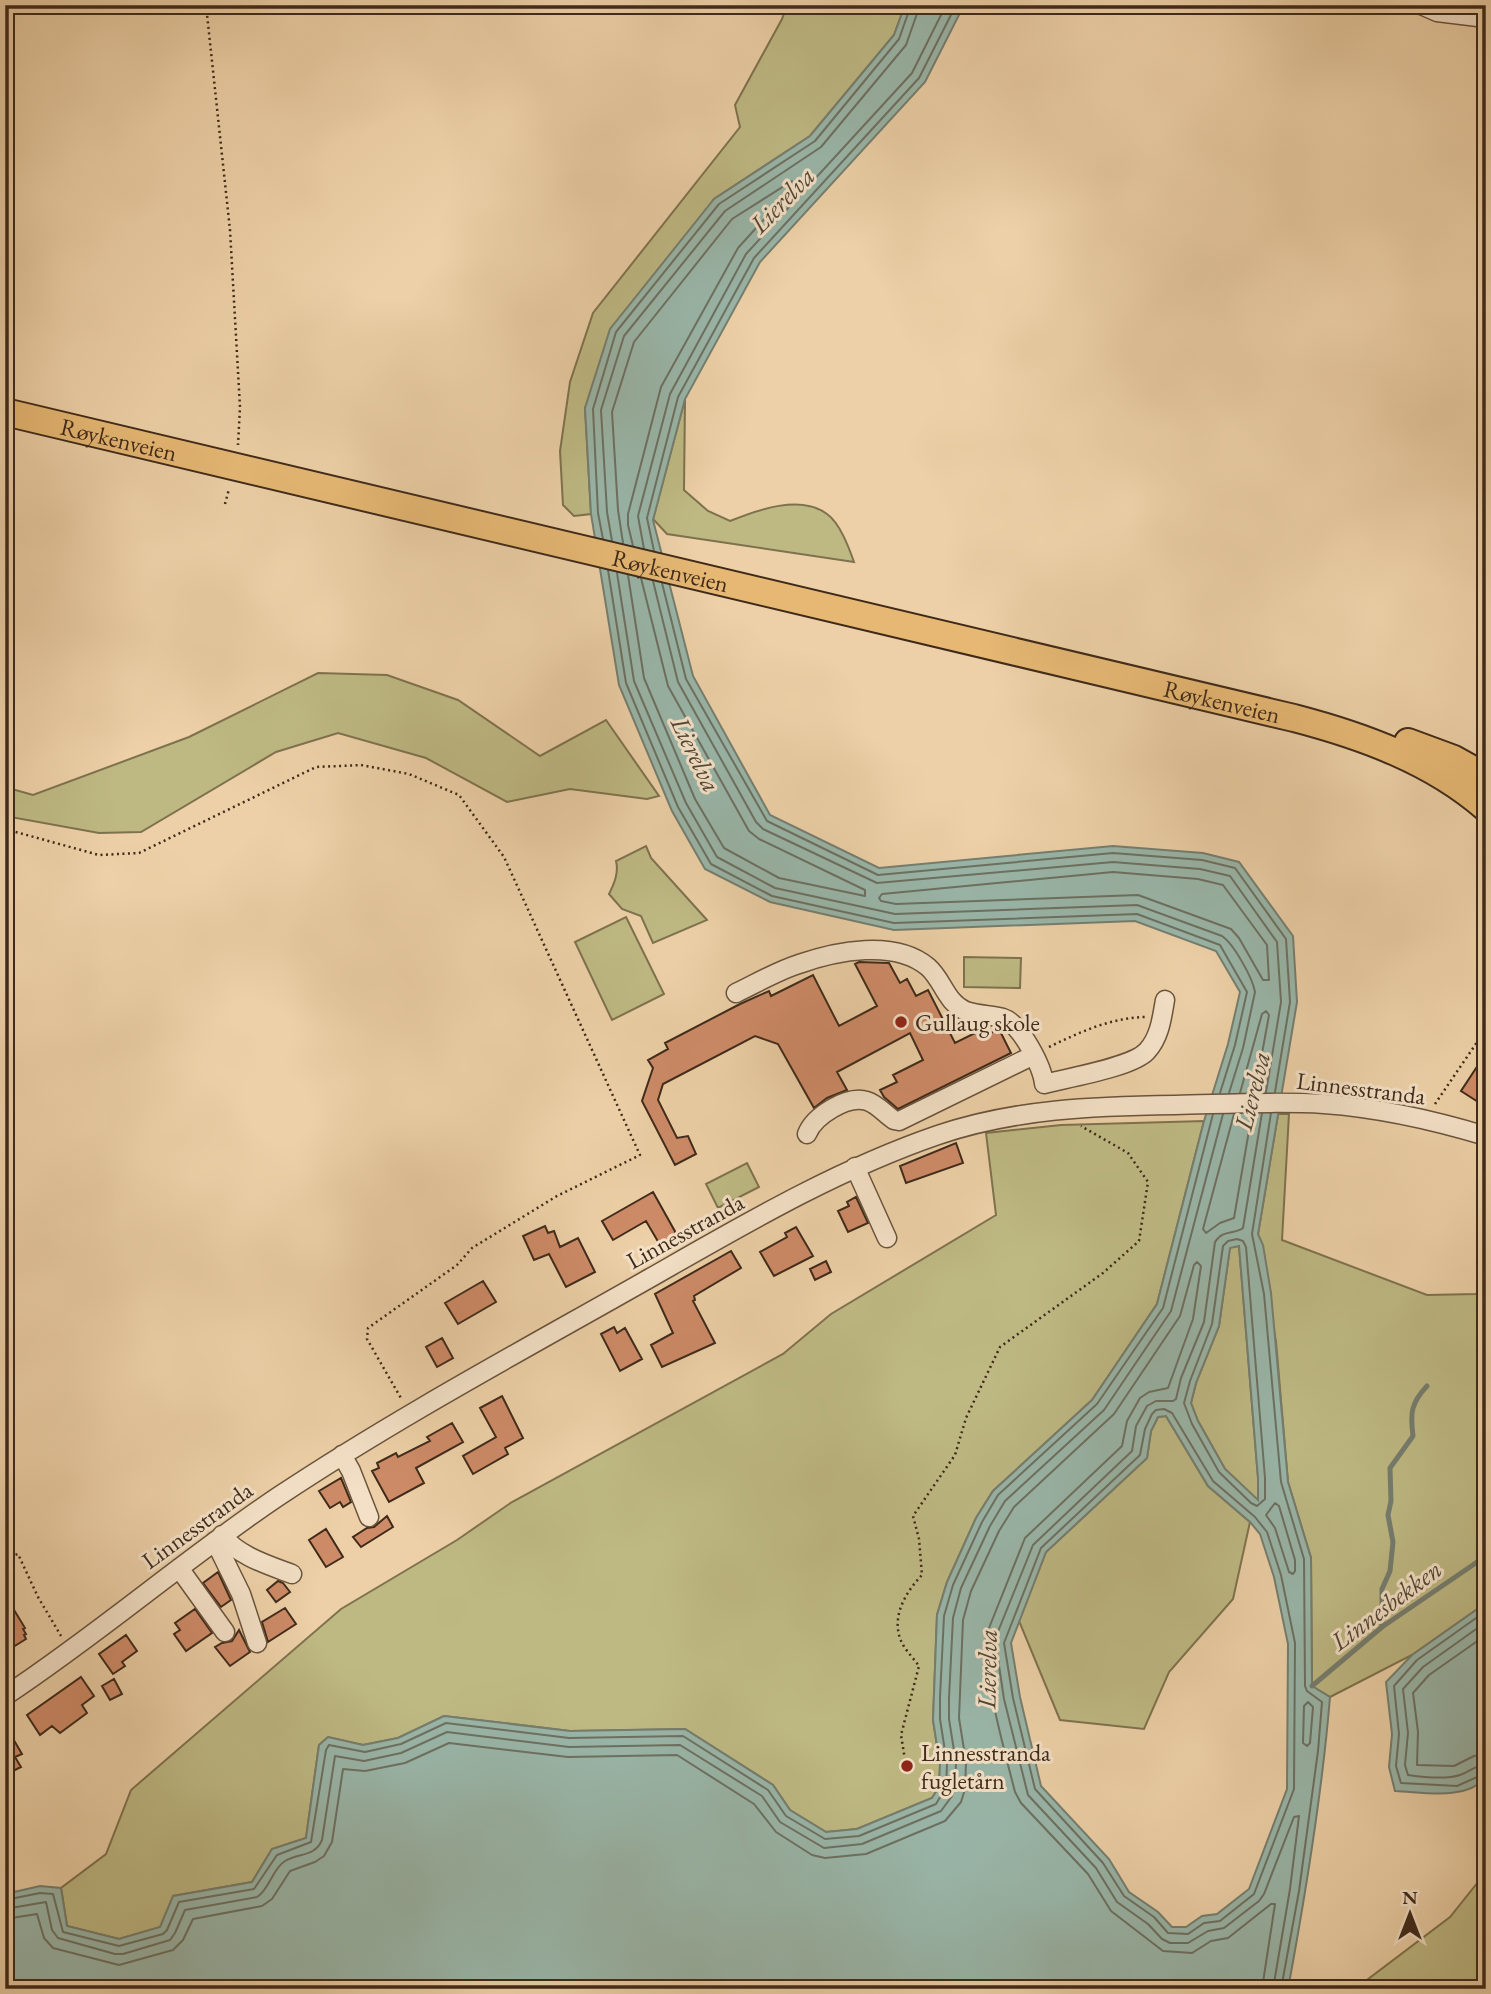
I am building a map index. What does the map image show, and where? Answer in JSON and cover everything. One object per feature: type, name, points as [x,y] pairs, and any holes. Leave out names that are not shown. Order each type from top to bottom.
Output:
[{"type":"highway","name":"Røykenveien","points":[[5,412],[1335,729],[1402,740],[1454,759],[1486,777]]},
{"type":"highway","name":"Røykenveien","points":[[1335,729],[1429,768],[1486,808]]},
{"type":"street","points":[[1421,5],[1437,12],[1486,18]]},
{"type":"street","points":[[736,993],[800,963],[829,956],[881,950],[906,955],[929,968],[953,1003],[964,1010],[1005,1019],[1018,1030],[1044,1074],[1044,1084],[1132,1061],[1145,1053],[1151,1046],[1164,1008]]},
{"type":"street","points":[[807,1134],[818,1119],[840,1104],[856,1099],[872,1102],[890,1118],[899,1121],[1034,1055]]},
{"type":"street","name":"Linnesstranda","points":[[5,1696],[71,1651],[219,1538],[342,1455],[730,1233],[828,1180],[940,1134],[993,1120],[1068,1108],[1286,1103],[1322,1104],[1389,1112],[1486,1136]]},
{"type":"street","points":[[855,1167],[887,1238]]},
{"type":"street","points":[[342,1455],[369,1517]]},
{"type":"street","points":[[219,1538],[243,1553],[292,1574]]},
{"type":"street","points":[[219,1538],[257,1643]]},
{"type":"street","points":[[179,1568],[225,1632]]},
{"type":"path","points":[[206,5],[230,230],[240,407],[236,467],[225,504]]},
{"type":"path","points":[[5,830],[99,855],[139,853],[316,767],[361,765],[409,774],[459,795],[504,857],[640,1156],[557,1196],[472,1248],[457,1265],[368,1328],[367,1339],[410,1415]]},
{"type":"path","points":[[1034,1055],[1085,1029],[1164,1008]]},
{"type":"path","points":[[1431,1110],[1486,1029]]},
{"type":"path","points":[[905,1760],[901,1735],[919,1666],[902,1643],[897,1619],[907,1591],[922,1576],[919,1539],[913,1516],[956,1455],[967,1418],[1000,1347],[1103,1273],[1139,1241],[1148,1182],[1128,1153],[1078,1124]]},
{"type":"path","points":[[5,1558],[18,1554],[38,1597],[71,1651]]},
{"type":"shaded area","points":[[787,5],[905,5],[894,35],[810,136],[714,199],[585,408],[591,514],[574,516],[563,505],[560,451],[570,382],[593,313],[740,127],[735,105]]},
{"type":"shaded area","points":[[685,399],[684,490],[708,511],[730,521],[779,506],[805,505],[816,508],[836,523],[854,562],[667,534],[653,519]]},
{"type":"shaded area","points":[[318,673],[387,675],[458,700],[540,756],[606,720],[659,796],[647,799],[570,789],[507,802],[426,758],[338,733],[276,752],[141,832],[99,833],[5,816],[5,787],[33,795],[189,737]]},
{"type":"shaded area","points":[[646,846],[651,858],[707,920],[653,943],[641,916],[622,909],[609,894],[616,874],[616,861]]},
{"type":"shaded area","points":[[626,917],[664,994],[612,1020],[575,942]]},
{"type":"shaded area","points":[[964,957],[1021,958],[1020,988],[964,987]]},
{"type":"shaded area","points":[[1278,1114],[1289,1114],[1282,1240],[1427,1295],[1476,1294],[1486,1283],[1486,1603],[1412,1655],[1330,1697],[1312,1686],[1311,1558],[1288,1482],[1276,1342],[1258,1234]]},
{"type":"shaded area","points":[[1204,1121],[1157,1304],[1092,1400],[993,1491],[976,1518],[947,1582],[937,1615],[933,1720],[940,1765],[939,1787],[932,1798],[857,1829],[826,1832],[790,1810],[773,1785],[685,1729],[570,1731],[444,1716],[398,1738],[363,1745],[328,1737],[319,1745],[306,1838],[272,1849],[252,1882],[174,1896],[161,1927],[119,1939],[67,1926],[61,1888],[106,1854],[131,1790],[341,1609],[457,1540],[512,1502],[783,1354],[831,1314],[996,1215],[986,1133],[1061,1125]]},
{"type":"shaded area","points":[[747,1163],[759,1187],[718,1208],[706,1184]]},
{"type":"shaded area","points":[[1239,1246],[1258,1501],[1225,1469],[1191,1403],[1196,1383],[1219,1326],[1230,1247]]},
{"type":"shaded area","points":[[1166,1416],[1208,1486],[1250,1522],[1233,1599],[1169,1672],[1144,1729],[1060,1720],[1019,1621],[1046,1552],[1147,1458],[1151,1431],[1158,1417]]},
{"type":"shaded area","points":[[1486,1872],[1486,1989],[1355,1989],[1450,1917]]},
{"type":"water","name":"Lierelva","points":[[905,5],[964,5],[925,82],[760,262],[685,399],[653,520],[693,676],[770,815],[879,868],[1113,846],[1203,853],[1239,862],[1293,936],[1297,1002],[1258,1234],[1263,1245],[1271,1293],[1288,1482],[1311,1558],[1312,1686],[1330,1697],[1313,1843],[1288,1989],[5,1989],[5,1894],[40,1886],[61,1888],[67,1926],[119,1939],[160,1927],[173,1896],[252,1882],[272,1849],[306,1838],[319,1745],[328,1737],[363,1745],[398,1738],[444,1716],[570,1731],[685,1729],[773,1785],[790,1810],[826,1832],[857,1829],[932,1798],[939,1787],[940,1765],[933,1720],[937,1615],[947,1582],[976,1518],[993,1491],[1092,1400],[1157,1304],[1240,992],[1216,951],[1135,921],[894,930],[770,902],[705,869],[672,811],[619,685],[591,514],[585,408],[610,329],[714,199],[810,136],[894,35]],"holes":[[[1239,1246],[1258,1478],[1258,1500],[1225,1469],[1191,1403],[1196,1383],[1219,1326],[1230,1248]],[[1166,1416],[1208,1486],[1260,1534],[1274,1577],[1288,1644],[1287,1789],[1249,1889],[1217,1914],[1202,1916],[1186,1927],[1172,1927],[1158,1912],[1129,1892],[1109,1859],[1041,1786],[1020,1697],[1011,1643],[1046,1552],[1147,1458],[1151,1431],[1158,1417]]]},
{"type":"water","points":[[1486,1603],[1486,1778],[1467,1790],[1443,1794],[1395,1791],[1389,1767],[1392,1734],[1386,1682],[1412,1655]]},
{"type":"building","points":[[889,963],[900,983],[907,979],[916,996],[928,990],[955,1043],[979,1031],[982,1037],[999,1029],[1011,1053],[898,1109],[880,1090],[897,1082],[893,1075],[923,1060],[910,1033],[837,1072],[847,1090],[827,1098],[814,1108],[778,1044],[755,1036],[663,1084],[658,1100],[677,1138],[688,1136],[696,1154],[675,1165],[642,1101],[653,1068],[648,1060],[668,1049],[665,1043],[740,1004],[769,991],[771,996],[813,975],[839,1026],[877,1006],[855,964]]},
{"type":"building","points":[[1486,1053],[1486,1107],[1461,1091]]},
{"type":"building","points":[[956,1143],[963,1163],[906,1183],[900,1166]]},
{"type":"building","points":[[653,1192],[677,1235],[660,1245],[646,1221],[613,1240],[602,1221]]},
{"type":"building","points":[[856,1197],[868,1223],[848,1232],[838,1211],[849,1206],[847,1202]]},
{"type":"building","points":[[545,1226],[548,1233],[554,1231],[560,1247],[578,1238],[595,1272],[566,1287],[549,1254],[534,1260],[523,1236]]},
{"type":"building","points":[[796,1227],[813,1256],[774,1276],[760,1252],[787,1237],[785,1233]]},
{"type":"building","points":[[731,1251],[741,1268],[694,1296],[693,1301],[715,1343],[662,1367],[651,1345],[673,1333],[655,1294]]},
{"type":"building","points":[[826,1261],[831,1272],[815,1280],[810,1269]]},
{"type":"building","points":[[483,1281],[496,1302],[458,1324],[445,1303]]},
{"type":"building","points":[[614,1327],[617,1333],[625,1328],[642,1359],[620,1371],[601,1334]]},
{"type":"building","points":[[442,1338],[453,1358],[437,1367],[426,1347]]},
{"type":"building","points":[[502,1396],[523,1438],[505,1448],[508,1454],[473,1474],[463,1456],[496,1437],[480,1408]]},
{"type":"building","points":[[452,1423],[463,1442],[416,1468],[424,1483],[389,1502],[372,1471],[379,1468],[377,1463],[396,1453],[398,1457],[430,1441],[427,1437]]},
{"type":"building","points":[[341,1478],[351,1502],[343,1507],[340,1502],[330,1508],[319,1491]]},
{"type":"building","points":[[387,1516],[393,1527],[361,1547],[353,1537],[367,1528],[374,1527]]},
{"type":"building","points":[[326,1529],[343,1557],[326,1567],[309,1540]]},
{"type":"building","points":[[218,1572],[231,1600],[221,1607],[203,1583]]},
{"type":"building","points":[[278,1581],[290,1592],[276,1602],[267,1590]]},
{"type":"building","points":[[5,1595],[26,1634],[26,1639],[13,1647],[11,1643],[5,1646]]},
{"type":"building","points":[[285,1608],[296,1624],[268,1642],[262,1622]]},
{"type":"building","points":[[195,1609],[212,1633],[186,1651],[174,1634],[180,1630],[175,1623]]},
{"type":"building","points":[[239,1630],[250,1652],[230,1666],[215,1647],[232,1641]]},
{"type":"building","points":[[126,1635],[137,1651],[122,1662],[125,1666],[113,1674],[99,1654]]},
{"type":"building","points":[[81,1677],[94,1696],[82,1705],[87,1713],[60,1733],[52,1726],[40,1735],[27,1715]]},
{"type":"building","points":[[114,1679],[122,1694],[110,1700],[102,1686]]},
{"type":"building","points":[[5,1725],[22,1754],[15,1757],[21,1767],[5,1775]]},
{"type":"waterway","points":[[1382,1627],[1382,1589],[1390,1571],[1393,1542],[1388,1515],[1391,1501],[1390,1468],[1413,1436],[1413,1409],[1427,1386]]},
{"type":"waterway","name":"Linnesbekken","points":[[1312,1686],[1382,1627],[1486,1556]]},
{"type":"place","name":"Gullaug skole","points":[[901,1022]]},
{"type":"place","name":"Linnesstranda fugletårn","points":[[907,1766]]}]
